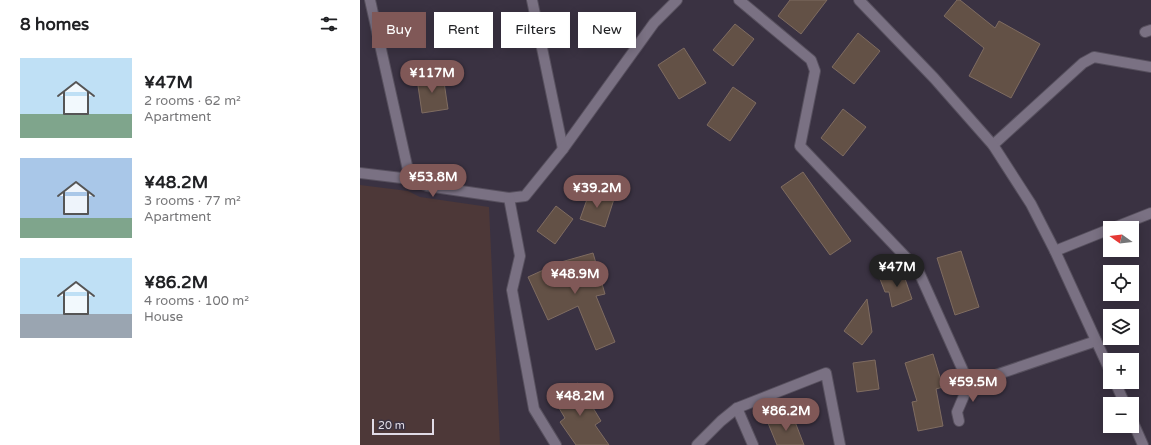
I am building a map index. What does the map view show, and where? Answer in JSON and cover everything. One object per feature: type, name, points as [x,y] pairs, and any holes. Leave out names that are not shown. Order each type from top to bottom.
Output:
[{"type":"street","points":[[370,0],[410,179]]},
{"type":"street","points":[[532,0],[563,150]]},
{"type":"street","points":[[360,173],[410,179],[427,186],[510,198],[525,196],[563,150],[654,23],[676,0]]},
{"type":"street","points":[[739,0],[811,60],[815,71],[800,146],[918,270],[969,384],[957,412],[960,421]]},
{"type":"street","points":[[859,0],[934,78],[993,145],[1031,204],[1055,251],[1103,356]]},
{"type":"street","points":[[993,145],[1083,63],[1094,57],[1151,67]]},
{"type":"street","points":[[510,198],[520,256],[512,290],[534,410],[556,445]]},
{"type":"street","points":[[1130,221],[1151,213]]},
{"type":"street","points":[[1055,251],[1103,231]]},
{"type":"street","points":[[969,384],[1096,341]]},
{"type":"street","points":[[697,445],[721,421],[737,408],[826,373],[840,445]]},
{"type":"street","points":[[737,408],[753,445]]},
{"type":"street","points":[[1138,433],[1144,445]]},
{"type":"shaded area","points":[[360,185],[408,191],[420,197],[489,207],[500,445],[360,445]]},
{"type":"building","points":[[790,0],[827,0],[801,34],[778,16]]},
{"type":"building","points":[[957,0],[960,0],[995,28],[999,21],[1040,44],[1011,98],[969,76],[984,48],[944,16]]},
{"type":"building","points":[[735,24],[754,39],[733,66],[713,50]]},
{"type":"building","points":[[858,33],[880,51],[854,84],[832,67]]},
{"type":"building","points":[[684,48],[706,83],[679,99],[658,65]]},
{"type":"building","points":[[443,75],[448,109],[422,113],[417,79]]},
{"type":"building","points":[[733,87],[756,103],[730,141],[707,125]]},
{"type":"building","points":[[843,109],[866,127],[843,156],[821,138]]},
{"type":"building","points":[[803,172],[851,241],[830,255],[781,187]]},
{"type":"building","points":[[590,191],[614,199],[605,227],[580,219]]},
{"type":"building","points":[[556,206],[573,219],[555,244],[537,231]]},
{"type":"building","points":[[961,251],[979,307],[955,315],[937,258]]},
{"type":"building","points":[[593,253],[605,294],[596,296],[615,342],[596,350],[578,306],[548,320],[528,277],[561,262]]},
{"type":"building","points":[[902,270],[912,299],[892,307],[889,292],[885,292],[880,279]]},
{"type":"building","points":[[867,299],[872,332],[862,345],[844,331]]},
{"type":"building","points":[[933,354],[943,387],[936,389],[943,426],[918,431],[912,402],[917,401],[905,363]]},
{"type":"building","points":[[875,360],[879,389],[857,392],[853,363]]},
{"type":"building","points":[[578,383],[601,421],[595,425],[609,445],[576,445],[560,422],[565,418],[553,398]]},
{"type":"building","points":[[792,414],[804,445],[777,445],[768,423]]}]
